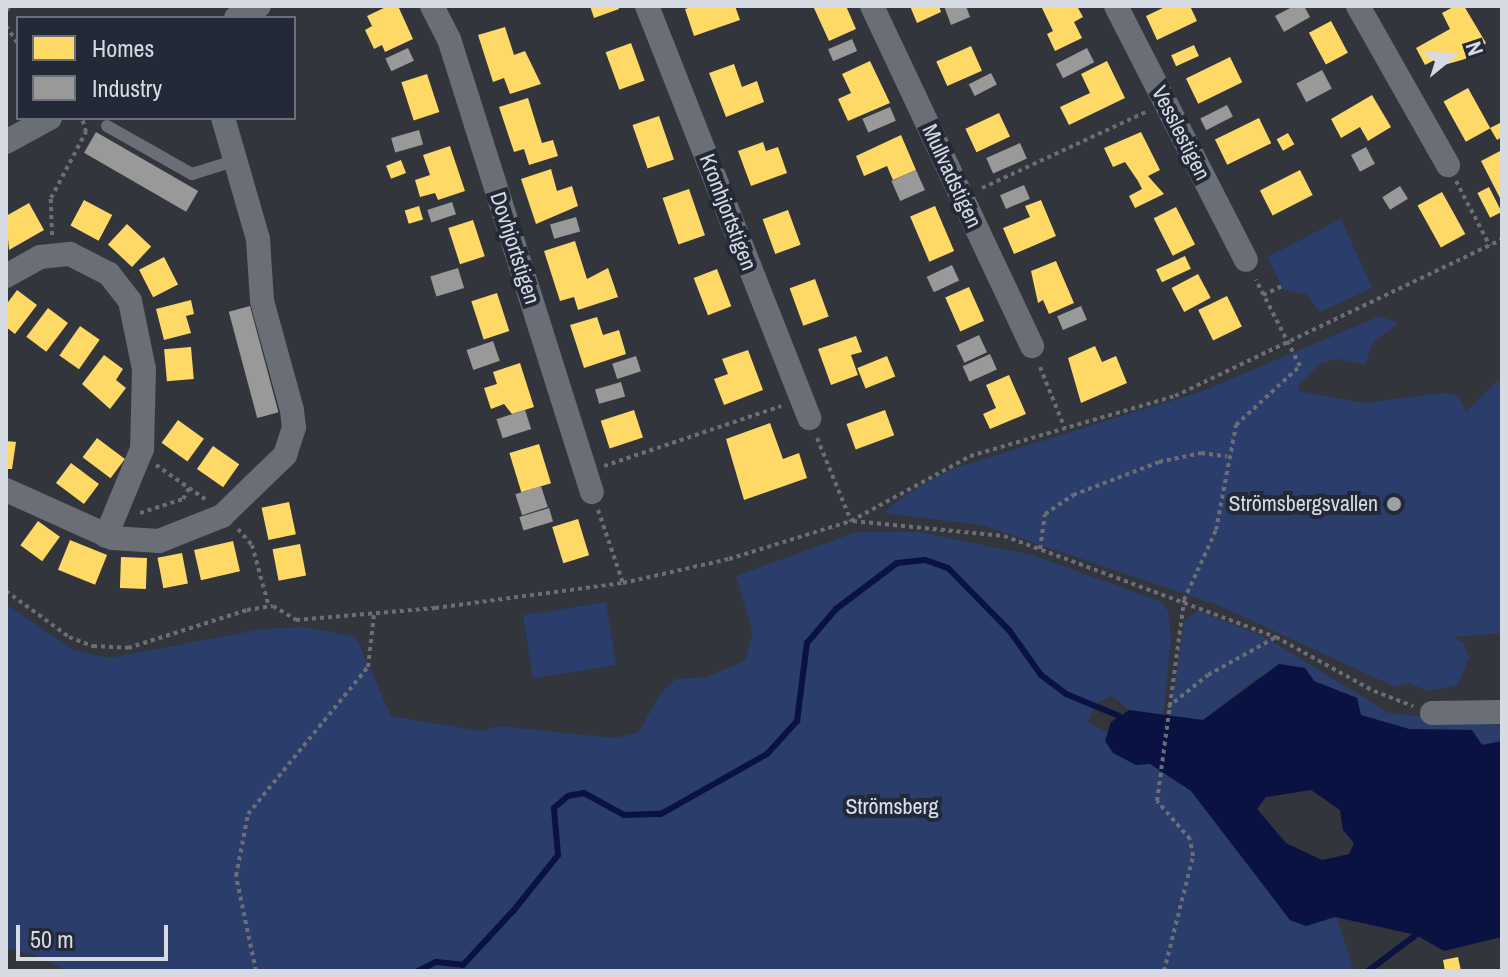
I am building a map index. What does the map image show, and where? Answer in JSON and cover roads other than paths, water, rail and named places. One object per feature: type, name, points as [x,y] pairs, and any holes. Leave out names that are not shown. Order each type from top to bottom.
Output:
[{"type":"street","points":[[240,16],[259,6]]},
{"type":"street","name":"Dovhjortstigen","points":[[432,6],[449,39],[590,482]]},
{"type":"street","name":"Kronhjortstigen","points":[[647,6],[805,409]]},
{"type":"street","name":"Mullvadstigen","points":[[872,6],[1032,346]]},
{"type":"street","name":"Vesslestigen","points":[[1116,6],[1246,260]]},
{"type":"street","points":[[1358,6],[1448,165]]},
{"type":"street","points":[[6,142],[46,120]]},
{"type":"street","points":[[6,490],[145,542],[202,527],[246,496],[291,441],[292,410],[266,318],[258,239],[224,120]]},
{"type":"street","points":[[6,276],[53,254],[84,258],[109,274],[130,301],[140,338],[142,449],[109,529]]},
{"type":"street","points":[[1432,713],[1502,712]]},
{"type":"lane","points":[[107,126],[189,173],[237,160]]},
{"type":"waterway","points":[[418,971],[436,962],[463,965],[514,910],[558,855],[554,808],[568,796],[584,793],[624,815],[661,814],[767,754],[797,721],[807,643],[836,609],[897,563],[925,560],[948,568],[1009,630],[1041,675],[1066,694],[1119,716]]},
{"type":"waterway","points":[[1368,971],[1416,935]]},
{"type":"place","name":"Strömsbergsvallen","points":[[1394,504]]},
{"type":"park label","name":"Strömsberg","points":[[892,807]]}]
